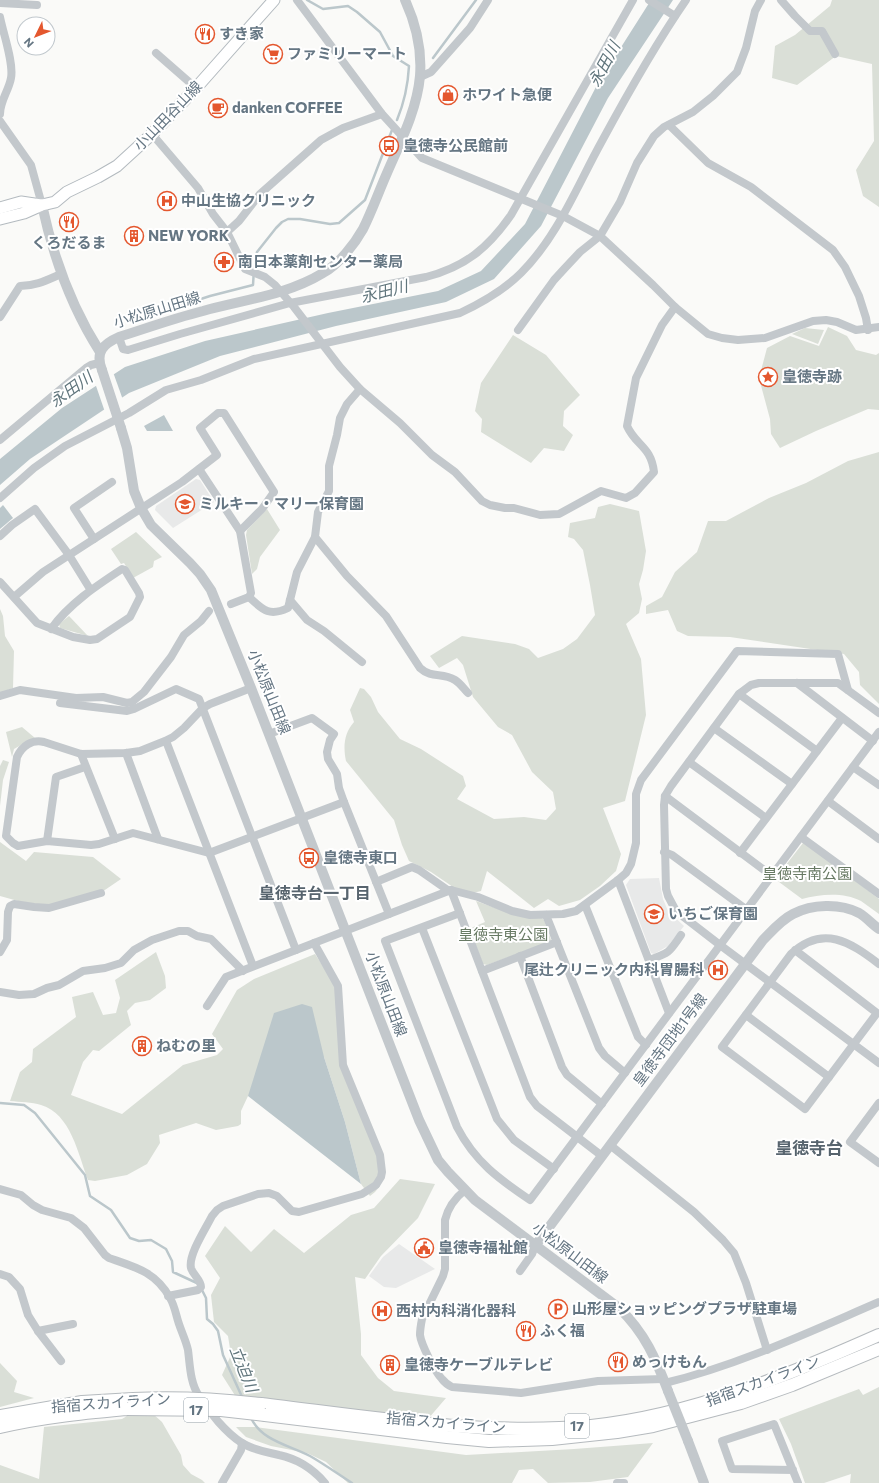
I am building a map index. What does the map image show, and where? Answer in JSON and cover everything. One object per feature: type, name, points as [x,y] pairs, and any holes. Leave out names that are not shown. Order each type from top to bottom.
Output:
[{"type":"main road","name":"小山田谷山線","points":[[0,219],[24,213],[42,205],[55,202],[67,192],[117,166],[152,134],[196,88],[274,0]]},
{"type":"main road","name":"小山田谷山線","points":[[0,208],[21,202],[42,205]]},
{"type":"main road","name":"指宿スカイライン","points":[[263,1409],[444,1425],[517,1429],[591,1426],[647,1418],[737,1392],[795,1371],[879,1336]]},
{"type":"main road","name":"指宿スカイライン","points":[[0,1427],[130,1404],[176,1398],[219,1400],[263,1409],[447,1437],[489,1441],[552,1439],[610,1433],[653,1426],[741,1403],[792,1386],[879,1349]]},
{"type":"main road","name":"指宿スカイライン","points":[[0,1416],[82,1402],[130,1404]]},
{"type":"street","points":[[297,0],[382,114],[422,158],[563,216],[600,236],[653,285],[674,308],[708,334],[738,340],[765,338],[813,321],[826,320],[837,322],[856,330],[868,330],[879,327]]},
{"type":"street","name":"小松原山田線","points":[[405,0],[412,15],[417,35],[420,58],[420,77],[415,103],[403,136],[363,229],[355,242],[344,255],[324,273],[299,286],[281,292],[202,311],[119,336],[109,341],[100,352],[100,366],[127,448],[134,490],[141,508],[151,525],[190,563],[211,590],[302,817],[419,1120],[438,1160],[475,1200],[619,1308],[631,1320],[647,1342],[656,1358],[704,1483]]},
{"type":"street","points":[[420,77],[431,72],[436,67],[470,28],[488,0]]},
{"type":"street","points":[[119,336],[123,349],[128,350],[180,334],[292,305],[426,277],[444,272],[474,255],[502,227],[511,215],[519,198],[633,0]]},
{"type":"street","points":[[649,0],[675,16]]},
{"type":"street","points":[[0,498],[34,468],[64,446],[129,413],[166,390],[202,380],[254,359],[460,313],[473,307],[498,291],[520,274],[538,254],[563,216],[602,141],[655,47],[686,0]]},
{"type":"street","points":[[518,330],[559,274],[580,252],[600,236],[620,202],[637,163],[654,136],[664,127],[693,112],[713,96],[737,72],[746,48],[755,11],[761,0]]},
{"type":"street","points":[[781,0],[810,31],[822,31],[835,54]]},
{"type":"street","points":[[0,3],[37,5]]},
{"type":"street","points":[[0,17],[11,67],[11,77],[0,108],[0,114]]},
{"type":"street","points":[[156,53],[196,88]]},
{"type":"street","points":[[227,232],[239,221],[260,194],[321,140],[343,128],[382,114]]},
{"type":"street","points":[[0,121],[31,165],[61,274],[90,335],[100,352]]},
{"type":"street","points":[[669,124],[708,163],[751,187],[833,250],[845,267],[859,296],[868,330]]},
{"type":"street","points":[[152,134],[198,188],[213,214],[227,232],[246,269],[265,277],[281,292],[340,367],[360,389],[400,423],[432,455],[455,472],[474,494],[482,501],[490,505],[514,508],[540,515],[551,516],[559,514],[601,491],[626,498],[635,493],[654,472],[652,461],[647,451],[630,432],[627,426],[636,378],[662,325],[674,308]]},
{"type":"street","points":[[0,317],[20,286],[32,286],[61,274]]},
{"type":"street","points":[[0,440],[86,368],[91,365],[100,366]]},
{"type":"street","points":[[249,597],[261,608],[271,612],[278,613],[288,608],[297,572],[315,537],[318,512],[329,491],[328,466],[337,435],[340,418],[347,404],[360,389]]},
{"type":"street","points":[[14,597],[43,572],[182,482],[217,455],[200,428],[218,413],[224,413],[274,492],[262,509],[240,531]]},
{"type":"street","points":[[199,469],[240,531],[251,593],[249,597]]},
{"type":"street","points":[[94,539],[74,508],[112,482]]},
{"type":"street","points":[[0,536],[12,525],[35,509],[69,555],[90,589]]},
{"type":"street","points":[[315,537],[347,576],[378,606],[420,668],[425,673],[430,675],[446,676],[455,680],[468,694]]},
{"type":"street","points":[[0,582],[37,623],[51,629],[73,637],[90,640],[97,639],[130,617],[140,597],[140,593],[125,570],[122,569],[90,589],[57,621],[51,629]]},
{"type":"street","points":[[231,604],[249,597]]},
{"type":"street","points":[[290,600],[307,620],[324,631],[362,662]]},
{"type":"street","points":[[0,696],[20,690],[76,698],[103,697],[127,703],[132,702],[144,692],[171,657],[184,635],[201,621],[209,612]]},
{"type":"street","points":[[376,882],[412,867],[419,870],[450,891],[478,897],[512,911],[530,915],[570,913],[585,906],[618,880],[628,868],[635,851],[636,794],[641,780],[737,651],[838,654],[848,690]]},
{"type":"street","points":[[879,713],[838,683],[834,682],[759,683],[751,685],[739,694],[667,791],[664,805],[666,889],[676,911],[879,1063]]},
{"type":"street","points":[[797,683],[873,741]]},
{"type":"street","points":[[251,688],[210,704],[203,708],[179,733],[166,741],[140,751],[126,753],[81,754],[39,741],[22,748],[17,757],[6,836],[12,843],[18,846],[47,841],[91,845],[133,833],[209,853],[344,802]]},
{"type":"street","points":[[60,703],[127,711],[176,689],[199,699],[296,950]]},
{"type":"street","points":[[739,694],[817,751]]},
{"type":"street","points":[[269,734],[312,718],[334,734],[330,740],[327,752],[328,759],[337,774],[344,802],[389,914]]},
{"type":"street","points":[[740,853],[842,718]]},
{"type":"street","points":[[714,728],[792,784]]},
{"type":"street","points":[[460,913],[385,941],[465,1142],[488,1169],[500,1180],[530,1200],[879,732]]},
{"type":"street","points":[[166,741],[253,966]]},
{"type":"street","points":[[126,753],[158,839]]},
{"type":"street","points":[[81,754],[115,839]]},
{"type":"street","points":[[689,762],[766,818]]},
{"type":"street","points":[[47,841],[56,777],[85,767]]},
{"type":"street","points":[[854,767],[878,782]]},
{"type":"street","points":[[665,796],[772,876]]},
{"type":"street","points":[[828,801],[879,839]]},
{"type":"street","points":[[801,837],[879,894]]},
{"type":"street","points":[[664,852],[672,855],[747,910]]},
{"type":"street","points":[[618,880],[670,1013]]},
{"type":"street","points":[[450,891],[460,913],[530,1097],[537,1106],[602,1156]]},
{"type":"street","points":[[207,1006],[226,977],[450,891]]},
{"type":"street","points":[[0,952],[4,948],[7,940],[8,912],[10,906],[14,904],[49,908],[102,893]]},
{"type":"street","points":[[585,906],[638,1037],[646,1045]]},
{"type":"street","name":"皇徳寺団地1号線","points":[[535,1246],[763,940],[777,925],[793,914],[810,908],[826,906],[843,908],[859,913],[879,928]]},
{"type":"street","points":[[546,915],[599,1048],[604,1056],[625,1072]]},
{"type":"street","points":[[422,928],[498,1119],[514,1140],[554,1169]]},
{"type":"street","points":[[0,992],[19,995],[34,994],[47,988],[59,985],[84,971],[105,968],[121,963],[134,950],[152,940],[179,931],[188,931],[192,934],[210,939],[243,971]]},
{"type":"street","points":[[649,960],[664,955],[670,951],[681,935]]},
{"type":"street","points":[[795,950],[876,1013],[805,1109],[722,1047],[795,950],[815,940],[831,938],[854,946],[879,964]]},
{"type":"street","points":[[168,1296],[198,1290],[201,1287],[201,1284],[191,1267],[192,1257],[212,1216],[223,1206],[258,1194],[269,1193],[277,1196],[292,1211],[299,1212],[362,1194],[376,1185],[381,1177],[380,1155],[343,1066],[338,986],[314,942]]},
{"type":"street","points":[[482,971],[557,942]]},
{"type":"street","points":[[520,956],[562,1067],[567,1074],[602,1104]]},
{"type":"street","points":[[746,1015],[829,1077]]},
{"type":"street","points":[[877,1108],[850,1142],[879,1163]]},
{"type":"street","points":[[610,1144],[694,1212],[723,1240],[734,1253],[746,1283],[767,1350]]},
{"type":"street","points":[[0,1189],[21,1196],[42,1210],[71,1218],[84,1228],[104,1255],[141,1269],[149,1274],[164,1288],[171,1299],[187,1345],[194,1385],[199,1396],[219,1422],[242,1443],[259,1450],[296,1460],[307,1466],[325,1483]]},
{"type":"street","points":[[465,1190],[454,1199],[447,1212],[443,1276],[422,1319],[420,1335],[422,1344],[440,1378],[452,1387],[521,1394],[598,1381],[665,1384],[767,1350],[879,1302]]},
{"type":"street","points":[[520,1271],[532,1254],[535,1246]]},
{"type":"street","points":[[0,1274],[9,1277],[20,1289],[28,1315],[38,1331],[61,1360]]},
{"type":"street","points":[[38,1331],[73,1324]]},
{"type":"street","points":[[793,1470],[732,1470],[722,1442],[774,1424],[793,1470],[798,1483]]},
{"type":"street","points":[[222,1483],[241,1450],[242,1443]]},
{"type":"street","points":[[617,1483],[624,1483]]},
{"type":"shaded area","points":[[651,0],[673,0],[608,98],[541,226],[494,279],[446,302],[336,326],[220,356],[129,393],[30,459],[0,485],[0,459],[62,408],[125,367],[205,341],[328,313],[438,291],[481,271],[525,224],[597,85]]},
{"type":"shaded area","points":[[164,415],[173,431],[147,431],[144,426]]},
{"type":"shaded area","name":"ミルキー・マリー保育園","points":[[196,479],[200,480],[214,502],[173,528],[155,510],[156,506]]},
{"type":"shaded area","points":[[3,505],[13,518],[0,529],[0,508]]},
{"type":"shaded area","name":"いちご保育園","points":[[659,878],[663,899],[668,911],[684,926],[668,946],[654,954],[651,953],[626,885],[630,879]]},
{"type":"shaded area","points":[[302,1004],[312,1007],[324,1057],[345,1122],[361,1184],[248,1096],[274,1013]]},
{"type":"shaded area","points":[[399,1244],[435,1269],[396,1288],[384,1287],[369,1276],[383,1257]]},
{"type":"green space","points":[[832,0],[879,0],[879,207],[863,196],[856,170],[874,141],[872,64],[836,56],[797,85],[772,78],[775,46],[795,35],[830,6]]},
{"type":"green space","points":[[828,327],[847,336],[856,350],[876,355],[879,353],[879,410],[868,409],[780,448],[771,434],[770,419],[759,378],[767,348],[790,336],[819,346]]},
{"type":"green space","points":[[805,328],[824,330],[818,344],[792,334]]},
{"type":"green space","points":[[513,335],[546,355],[580,395],[564,411],[563,426],[573,435],[564,451],[544,448],[531,463],[481,432],[482,419],[475,411],[481,383]]},
{"type":"green space","points":[[879,452],[879,704],[860,685],[859,672],[844,654],[730,637],[688,636],[677,631],[668,610],[646,614],[646,606],[662,597],[675,572],[697,552],[708,521],[726,521],[769,498],[806,483],[848,461]]},
{"type":"green space","points":[[610,504],[639,511],[646,551],[639,584],[642,599],[639,613],[626,624],[641,659],[646,715],[625,801],[603,808],[621,854],[616,871],[600,886],[580,900],[559,906],[548,899],[534,908],[487,871],[481,891],[473,893],[456,889],[431,872],[409,861],[394,820],[346,761],[346,735],[354,722],[350,710],[360,688],[364,689],[371,697],[378,712],[400,739],[421,749],[463,776],[466,786],[457,799],[494,819],[524,817],[546,820],[556,809],[553,792],[532,772],[512,735],[498,727],[473,697],[463,665],[457,658],[439,668],[430,656],[462,636],[515,644],[529,649],[538,658],[563,649],[577,639],[595,615],[583,550],[574,539],[568,537],[570,523],[595,518],[598,507]]},
{"type":"green space","points":[[267,509],[280,530],[260,557],[257,569],[252,574],[246,535],[247,530]]},
{"type":"green space","points":[[136,532],[162,557],[154,561],[153,567],[133,578],[124,563],[121,564],[111,549]]},
{"type":"green space","points":[[0,609],[3,616],[5,636],[14,651],[13,688],[0,693]]},
{"type":"green space","points":[[69,616],[88,636],[60,628],[59,624]]},
{"type":"green space","points":[[22,727],[35,738],[14,749],[12,757],[6,732]]},
{"type":"green space","points":[[3,760],[9,762],[3,780],[0,806],[0,766]]},
{"type":"green space","points":[[0,842],[26,861],[34,852],[93,857],[121,879],[99,894],[43,908],[0,896]]},
{"type":"green space","name":"皇徳寺南公園","points":[[803,843],[806,843],[879,899],[879,914],[861,901],[847,896],[824,895],[802,899],[775,879]]},
{"type":"green space","name":"皇徳寺東公園","points":[[476,901],[515,915],[542,918],[551,940],[550,942],[487,965],[483,964],[470,930],[471,928],[485,922]]},
{"type":"green space","points":[[156,952],[165,976],[166,988],[150,1000],[135,1003],[127,1011],[131,1025],[99,1051],[93,1050],[83,1062],[71,1095],[122,1114],[183,1065],[217,1055],[223,1049],[212,1034],[237,990],[254,979],[315,954],[336,986],[344,1068],[377,1153],[380,1186],[375,1192],[370,1196],[361,1184],[345,1122],[324,1057],[248,1096],[241,1111],[241,1124],[238,1126],[216,1130],[196,1123],[159,1135],[160,1143],[147,1164],[127,1175],[95,1181],[88,1180],[77,1147],[60,1117],[41,1105],[10,1101],[20,1072],[32,1062],[33,1049],[76,1017],[72,997],[93,992],[103,1015],[116,1013],[120,998],[115,980]]},
{"type":"green space","points":[[400,1179],[435,1184],[418,1218],[381,1256],[365,1279],[355,1277],[361,1334],[361,1355],[378,1378],[394,1391],[446,1398],[428,1419],[236,1397],[222,1375],[231,1355],[228,1336],[214,1322],[211,1295],[220,1278],[205,1256],[225,1226],[251,1252],[274,1229],[304,1253],[351,1215],[374,1208]]},
{"type":"green space","points":[[0,1363],[17,1381],[14,1392],[34,1398],[0,1407]]},
{"type":"green space","points":[[879,1387],[879,1483],[850,1483],[851,1474],[824,1483],[805,1483],[791,1444],[779,1419],[859,1389],[863,1395]]},
{"type":"green space","points":[[153,1414],[162,1422],[181,1455],[183,1465],[191,1474],[205,1483],[0,1483],[0,1465],[39,1479],[44,1427],[122,1419],[127,1416]]},
{"type":"green space","points":[[236,1427],[255,1427],[466,1455],[653,1443],[628,1477],[590,1482],[548,1483],[533,1469],[519,1470],[512,1483],[348,1483],[326,1462],[307,1453],[271,1446],[246,1437]]},
{"type":"pier","points":[[113,372],[123,400],[105,412],[95,383]]},
{"type":"waterway","points":[[307,0],[323,9],[348,6],[380,32],[393,56],[409,66],[405,94],[397,120]]},
{"type":"waterway","points":[[433,58],[476,0]]},
{"type":"waterway","points":[[149,316],[210,296],[253,285],[257,252],[276,228],[288,219],[300,219],[330,224],[339,223],[365,200],[392,130]]},
{"type":"waterway","name":"立迫川","points":[[0,1103],[24,1105],[35,1113],[85,1175],[90,1196],[111,1210],[130,1238],[139,1241],[151,1240],[166,1249],[172,1261],[173,1272],[199,1284]]},
{"type":"waterway","name":"立迫川","points":[[201,1288],[206,1298],[207,1319],[218,1331],[223,1355],[243,1399]]},
{"type":"waterway","name":"立迫川","points":[[251,1418],[256,1426],[269,1437],[310,1456],[352,1483]]},
{"type":"place","name":"すき家","points":[[205,34]]},
{"type":"place","name":"ファミリーマート","points":[[273,54]]},
{"type":"place","name":"ホワイト急便","points":[[448,95]]},
{"type":"place","name":"danken COFFEE","points":[[218,108]]},
{"type":"place","name":"皇徳寺公民館前","points":[[389,146]]},
{"type":"place","name":"中山生協クリニック","points":[[167,201]]},
{"type":"place","name":"くろだるま","points":[[69,222]]},
{"type":"place","name":"NEW YORK","points":[[134,236]]},
{"type":"place","name":"南日本薬剤センター薬局","points":[[224,262]]},
{"type":"place","name":"皇徳寺跡","points":[[768,377]]},
{"type":"place","name":"ミルキー・マリー保育園","points":[[185,504]]},
{"type":"place","name":"皇徳寺東口","points":[[309,858]]},
{"type":"place","name":"いちご保育園","points":[[654,914]]},
{"type":"place","name":"尾辻クリニック内科胃腸科","points":[[718,970]]},
{"type":"place","name":"ねむの里","points":[[142,1046]]},
{"type":"place","name":"皇徳寺福祉館","points":[[424,1248]]},
{"type":"place","name":"山形屋ショッピングプラザ駐車場","points":[[558,1309]]},
{"type":"place","name":"西村内科消化器科","points":[[382,1311]]},
{"type":"place","name":"ふく福","points":[[526,1331]]},
{"type":"place","name":"めっけもん","points":[[618,1362]]},
{"type":"place","name":"皇徳寺ケーブルテレビ","points":[[390,1365]]},
{"type":"district","name":"皇徳寺台一丁目","points":[[315,893]]},
{"type":"district","name":"皇徳寺台","points":[[809,1148]]},
{"type":"water label","name":"永田川","points":[[604,64]]},
{"type":"water label","name":"永田川","points":[[384,291]]},
{"type":"water label","name":"永田川","points":[[71,389]]}]
